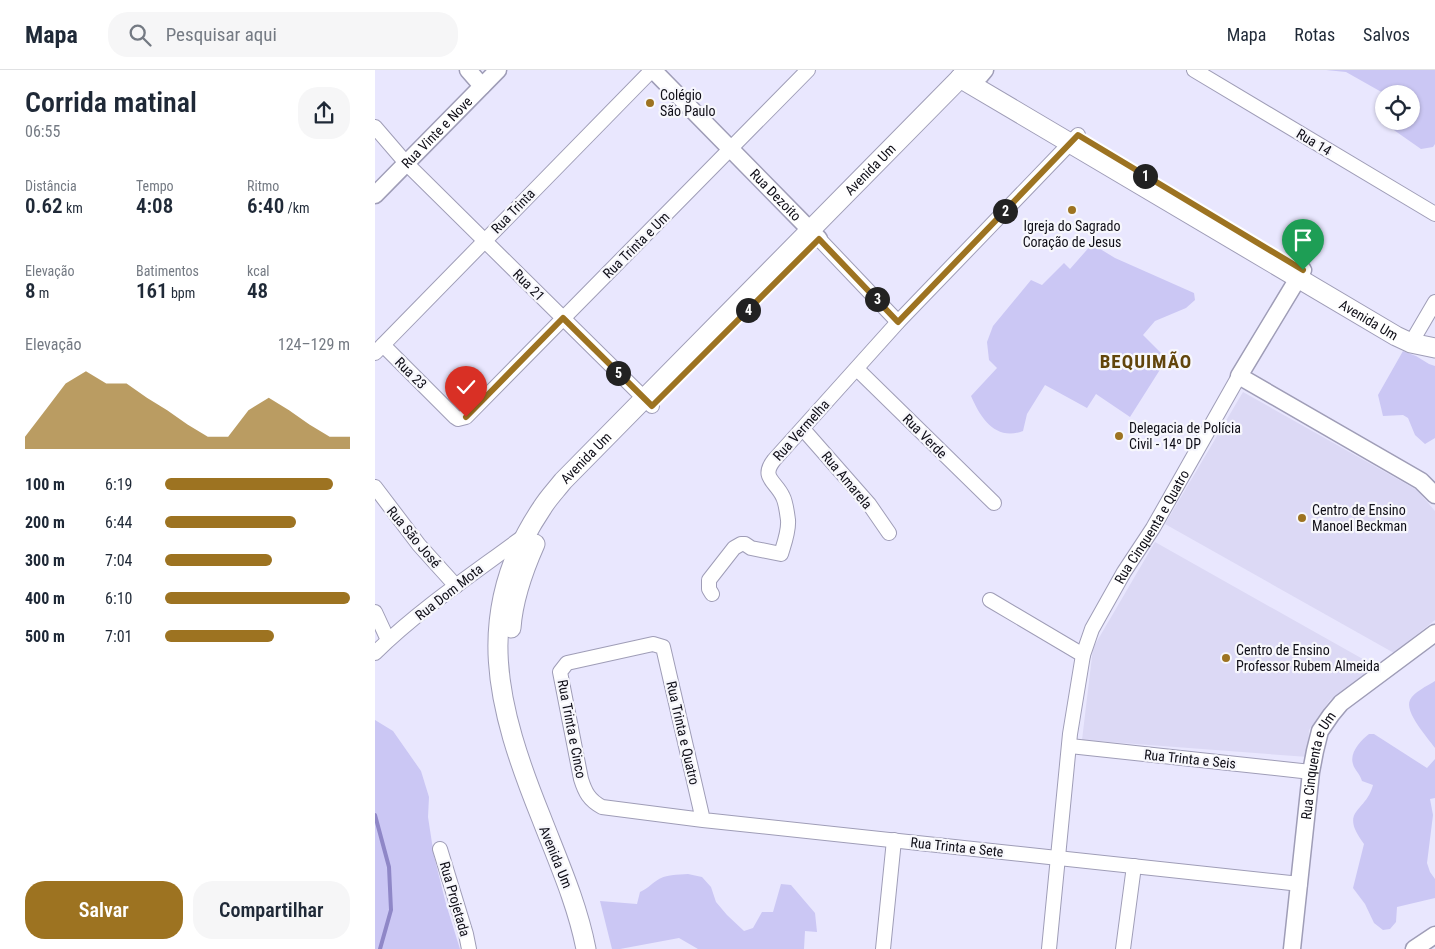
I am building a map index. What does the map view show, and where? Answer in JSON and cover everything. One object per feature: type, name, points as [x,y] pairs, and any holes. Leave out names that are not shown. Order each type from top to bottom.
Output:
[{"type":"main road","name":"Avenida Um","points":[[586,949],[580,920],[569,887],[514,748],[500,688],[499,620],[511,567],[526,534],[542,507],[563,481],[648,402],[972,75],[1074,139],[1301,275],[1396,336],[1435,348]]},
{"type":"main road","name":"Avenida Um","points":[[1413,340],[1435,340]]},
{"type":"main road","name":"Avenida Um","points":[[599,949],[592,918],[579,877],[524,743],[516,713],[511,682],[510,648],[512,617],[518,589],[527,562],[553,512],[574,485],[648,402]]},
{"type":"street","points":[[468,70],[482,86]]},
{"type":"street","name":"Rua Vinte e Nove","points":[[375,195],[498,70]]},
{"type":"street","name":"Rua Dezoito","points":[[652,70],[898,322]]},
{"type":"street","name":"Rua Trinta","points":[[379,349],[652,70]]},
{"type":"street","name":"Rua Trinta e Um","points":[[462,419],[808,70]]},
{"type":"street","name":"Rua 14","points":[[1194,70],[1435,214]]},
{"type":"street","name":"Rua 21","points":[[375,127],[406,163],[648,402]]},
{"type":"street","name":"Rua Vermelha","points":[[712,594],[709,589],[709,580],[734,548],[745,544],[751,548],[781,554],[788,519],[783,498],[771,481],[768,468],[898,322],[1074,139]]},
{"type":"street","name":"Rua Cinquenta e Quatro","points":[[1049,949],[1070,746],[1083,655],[1091,628],[1153,528],[1239,376],[1301,275]]},
{"type":"street","points":[[1413,340],[1435,302]]},
{"type":"street","name":"Rua 23","points":[[379,349],[455,417],[462,419]]},
{"type":"street","name":"Rua Verde","points":[[857,369],[994,504]]},
{"type":"street","points":[[1239,376],[1421,481],[1435,494]]},
{"type":"street","name":"Rua Amarela","points":[[803,428],[869,504],[889,533]]},
{"type":"street","name":"Rua São José","points":[[375,486],[419,545],[457,586]]},
{"type":"street","name":"Rua Dom Mota","points":[[375,653],[388,640],[526,534]]},
{"type":"street","points":[[990,600],[1083,655]]},
{"type":"street","points":[[375,612],[388,640]]},
{"type":"street","name":"Rua Cinquenta e Um","points":[[1292,949],[1311,772],[1320,731],[1341,703],[1435,633]]},
{"type":"street","name":"Rua Trinta e Quatro","points":[[567,663],[653,644],[663,647],[703,820]]},
{"type":"street","name":"Rua Trinta e Cinco","points":[[567,663],[560,672],[583,785],[592,802],[613,810]]},
{"type":"street","name":"Rua Trinta e Seis","points":[[1070,746],[1311,772]]},
{"type":"street","name":"Rua Trinta e Sete","points":[[613,810],[1300,884]]},
{"type":"street","points":[[883,949],[895,840]]},
{"type":"street","name":"Rua Projetada","points":[[441,849],[469,949]]},
{"type":"street","points":[[1123,949],[1134,866]]},
{"type":"street","points":[[1414,949],[1435,935]]},
{"type":"shaded area","points":[[1326,70],[1435,70],[1435,144],[1433,147],[1421,149],[1394,130],[1420,130],[1420,85],[1375,85],[1375,88],[1346,72]]},
{"type":"shaded area","points":[[1092,244],[1115,258],[1194,293],[1195,300],[1186,308],[1155,321],[1143,335],[1163,355],[1161,368],[1130,417],[1096,394],[1087,408],[1045,385],[1027,414],[1023,431],[1005,433],[997,430],[985,420],[971,396],[997,368],[989,360],[987,342],[993,326],[1031,280],[1042,285],[1064,263],[1070,269]]},
{"type":"shaded area","points":[[1403,351],[1435,366],[1435,438],[1425,444],[1415,435],[1408,418],[1403,415],[1383,416],[1378,395]]},
{"type":"shaded area","name":"Centro de Ensino Manoel Beckman","points":[[1243,392],[1417,490],[1435,511],[1435,620],[1394,653],[1165,524]]},
{"type":"shaded area","name":"Centro de Ensino Professor Rubem Almeida","points":[[1155,542],[1377,667],[1330,700],[1309,730],[1308,757],[1082,740],[1093,648]]},
{"type":"shaded area","points":[[1435,681],[1435,748],[1413,718],[1409,705],[1414,694]]},
{"type":"shaded area","points":[[375,720],[393,731],[421,771],[429,797],[428,817],[434,856],[460,949],[375,949]]},
{"type":"shaded area","points":[[1369,734],[1374,734],[1427,768],[1435,759],[1435,798],[1430,799],[1433,815],[1427,863],[1435,879],[1435,898],[1397,907],[1396,922],[1390,929],[1383,930],[1374,923],[1365,904],[1353,888],[1364,844],[1353,824],[1354,817],[1370,794],[1373,785],[1362,781],[1352,760],[1356,747]]},
{"type":"shaded area","points":[[688,874],[702,877],[711,887],[716,902],[744,931],[753,928],[762,912],[773,912],[781,884],[791,885],[815,913],[817,932],[805,931],[804,949],[698,949],[679,938],[612,949],[600,901],[637,904],[640,892],[663,877]]},
{"type":"waterway","points":[[375,815],[389,867],[391,910],[380,949]]},
{"type":"place","name":"Colégio São Paulo","points":[[650,103]]},
{"type":"place","name":"Igreja do Sagrado Coração de Jesus","points":[[1072,210]]},
{"type":"place","name":"Delegacia de Polícia Civil - 14º DP","points":[[1119,436]]},
{"type":"place","name":"Centro de Ensino Manoel Beckman","points":[[1302,518]]},
{"type":"place","name":"Centro de Ensino Professor Rubem Almeida","points":[[1226,658]]},
{"type":"district","name":"BEQUIMÃO","points":[[1146,361]]},
{"type":"route","points":[[466,417],[563,318],[652,406],[819,239],[898,322],[1078,135],[1303,270]]}]
